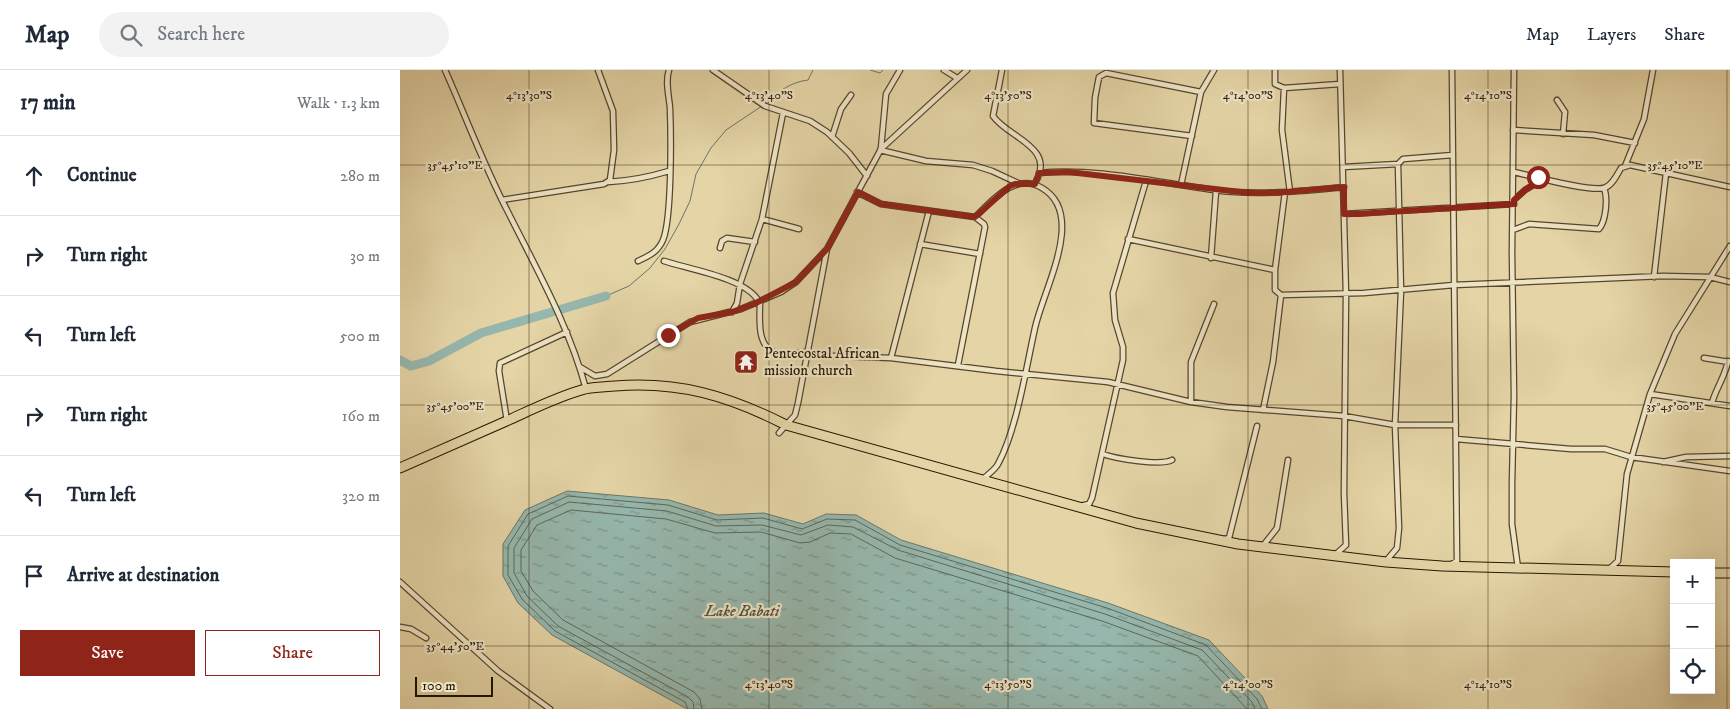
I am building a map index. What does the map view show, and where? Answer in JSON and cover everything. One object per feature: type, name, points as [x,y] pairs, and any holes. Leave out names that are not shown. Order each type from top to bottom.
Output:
[{"type":"highway","points":[[400,468],[586,389],[633,385],[698,390],[754,409],[786,424],[1076,507],[1216,540],[1261,548],[1386,562],[1448,566],[1670,572]]},
{"type":"highway","points":[[1715,573],[1730,573]]},
{"type":"street","points":[[445,70],[502,200],[567,332],[586,389]]},
{"type":"street","points":[[598,70],[613,111],[613,164],[608,182]]},
{"type":"street","points":[[638,261],[652,255],[664,239],[668,207],[670,111],[666,79],[669,70]]},
{"type":"street","points":[[713,70],[765,106],[810,121],[832,137],[849,153],[867,176]]},
{"type":"street","points":[[880,150],[886,94],[900,70]]},
{"type":"street","points":[[944,70],[957,78]]},
{"type":"street","points":[[580,367],[594,376],[607,374],[690,322],[732,312],[796,282],[827,249],[880,150],[967,70]]},
{"type":"street","points":[[1002,70],[993,116],[1033,148],[1038,157],[1039,173],[1035,184]]},
{"type":"street","points":[[1182,185],[1201,92],[1214,70]]},
{"type":"street","points":[[1275,70],[1275,84],[1284,88],[1340,84]]},
{"type":"street","points":[[1334,556],[1346,545],[1344,416],[1346,294],[1340,70]]},
{"type":"street","points":[[1448,566],[1457,561],[1452,70]]},
{"type":"street","points":[[1514,70],[1512,524],[1518,568]]},
{"type":"street","points":[[1514,172],[1544,179],[1604,188],[1612,182],[1625,166],[1635,143],[1644,120],[1653,70]]},
{"type":"street","points":[[1192,136],[1094,123],[1095,98],[1100,77],[1106,73],[1201,92]]},
{"type":"street","points":[[1284,88],[1282,130],[1287,192],[1275,270],[1275,290],[1281,295],[1346,294],[1454,285],[1654,277],[1710,278],[1730,282]]},
{"type":"street","points":[[832,137],[841,109],[851,95]]},
{"type":"street","points":[[1557,100],[1565,112],[1564,134]]},
{"type":"street","points":[[732,312],[737,304],[740,284],[762,219],[783,113]]},
{"type":"street","points":[[1513,130],[1594,135],[1635,143]]},
{"type":"street","points":[[880,150],[926,161],[973,165],[992,171],[1019,184]]},
{"type":"street","points":[[1343,167],[1398,164],[1403,159],[1453,155]]},
{"type":"street","points":[[1386,562],[1397,548],[1399,528],[1395,425],[1400,291],[1398,164]]},
{"type":"street","points":[[1625,166],[1730,187]]},
{"type":"street","points":[[502,200],[608,182],[642,179],[650,175],[669,172]]},
{"type":"street","points":[[1039,173],[1088,173],[1216,191],[1287,192],[1344,187]]},
{"type":"street","points":[[1654,277],[1666,173]]},
{"type":"street","points":[[1344,214],[1514,202],[1525,190],[1544,179]]},
{"type":"street","points":[[1076,507],[1089,504],[1119,384],[1124,354],[1115,320],[1113,293],[1146,181]]},
{"type":"street","points":[[975,217],[1010,186],[1019,184],[1035,184],[1048,192],[1058,202],[1062,215],[1058,256],[1035,328],[1027,373],[998,466],[982,480]]},
{"type":"street","points":[[1513,230],[1529,224],[1598,229],[1602,223],[1606,200],[1604,188]]},
{"type":"street","points":[[1211,258],[1216,191]]},
{"type":"street","points":[[858,192],[881,204],[975,217],[984,224],[985,227],[958,365]]},
{"type":"street","points":[[891,358],[929,212]]},
{"type":"street","points":[[762,219],[799,228]]},
{"type":"street","points":[[720,248],[722,241],[727,238],[755,242]]},
{"type":"street","points":[[1128,239],[1275,270]]},
{"type":"street","points":[[920,244],[980,254]]},
{"type":"street","points":[[1607,570],[1618,561],[1619,535],[1631,457],[1650,394],[1675,334],[1730,246]]},
{"type":"street","points":[[779,433],[795,415],[803,386],[827,249]]},
{"type":"street","points":[[664,261],[740,284],[755,294],[759,301],[760,331],[764,344],[780,354],[891,358],[958,365],[1119,384],[1191,402],[1344,416],[1395,425],[1456,425]]},
{"type":"street","points":[[1263,410],[1273,362],[1281,295]]},
{"type":"street","points":[[1191,402],[1191,362],[1214,304]]},
{"type":"street","points":[[507,421],[499,371],[500,363],[567,332]]},
{"type":"street","points":[[1704,358],[1729,362],[1725,374],[1716,386],[1712,403]]},
{"type":"street","points":[[1650,394],[1730,406]]},
{"type":"street","points":[[1216,540],[1229,538],[1232,532],[1257,426]]},
{"type":"street","points":[[1456,439],[1513,442],[1571,449],[1604,448],[1631,457],[1730,471]]},
{"type":"street","points":[[1103,454],[1132,460],[1161,462],[1172,460]]},
{"type":"street","points":[[1662,462],[1686,457],[1730,456]]},
{"type":"street","points":[[1261,548],[1277,528],[1288,460]]},
{"type":"street","points":[[400,582],[513,683],[550,709]]},
{"type":"street","points":[[400,627],[411,629],[426,638]]},
{"type":"water","name":"Lake Babati","points":[[567,491],[669,500],[718,515],[764,513],[803,524],[826,514],[856,515],[901,540],[1108,603],[1209,640],[1262,696],[1268,709],[687,709],[552,635],[518,603],[503,576],[503,544],[525,510]]},
{"type":"waterway","points":[[766,105],[784,88],[808,80],[813,70]]},
{"type":"waterway","points":[[870,70],[880,73],[883,70]]},
{"type":"waterway","points":[[606,296],[629,286],[650,268],[665,249],[679,224],[690,201],[696,174],[711,148],[726,130],[762,106]]},
{"type":"waterway","points":[[400,360],[411,366],[429,361],[481,333],[606,296]]},
{"type":"place","name":"Pentecostal African mission church","points":[[746,362]]},
{"type":"route","points":[[668,335],[698,318],[732,312],[754,304],[781,292],[796,282],[827,249],[858,192],[876,203],[975,217],[1010,186],[1022,183],[1035,184],[1039,173],[1043,172],[1069,172],[1182,185],[1216,191],[1249,193],[1274,193],[1344,187],[1344,214],[1358,214],[1514,204],[1514,200],[1525,190],[1544,179],[1538,177]]}]
